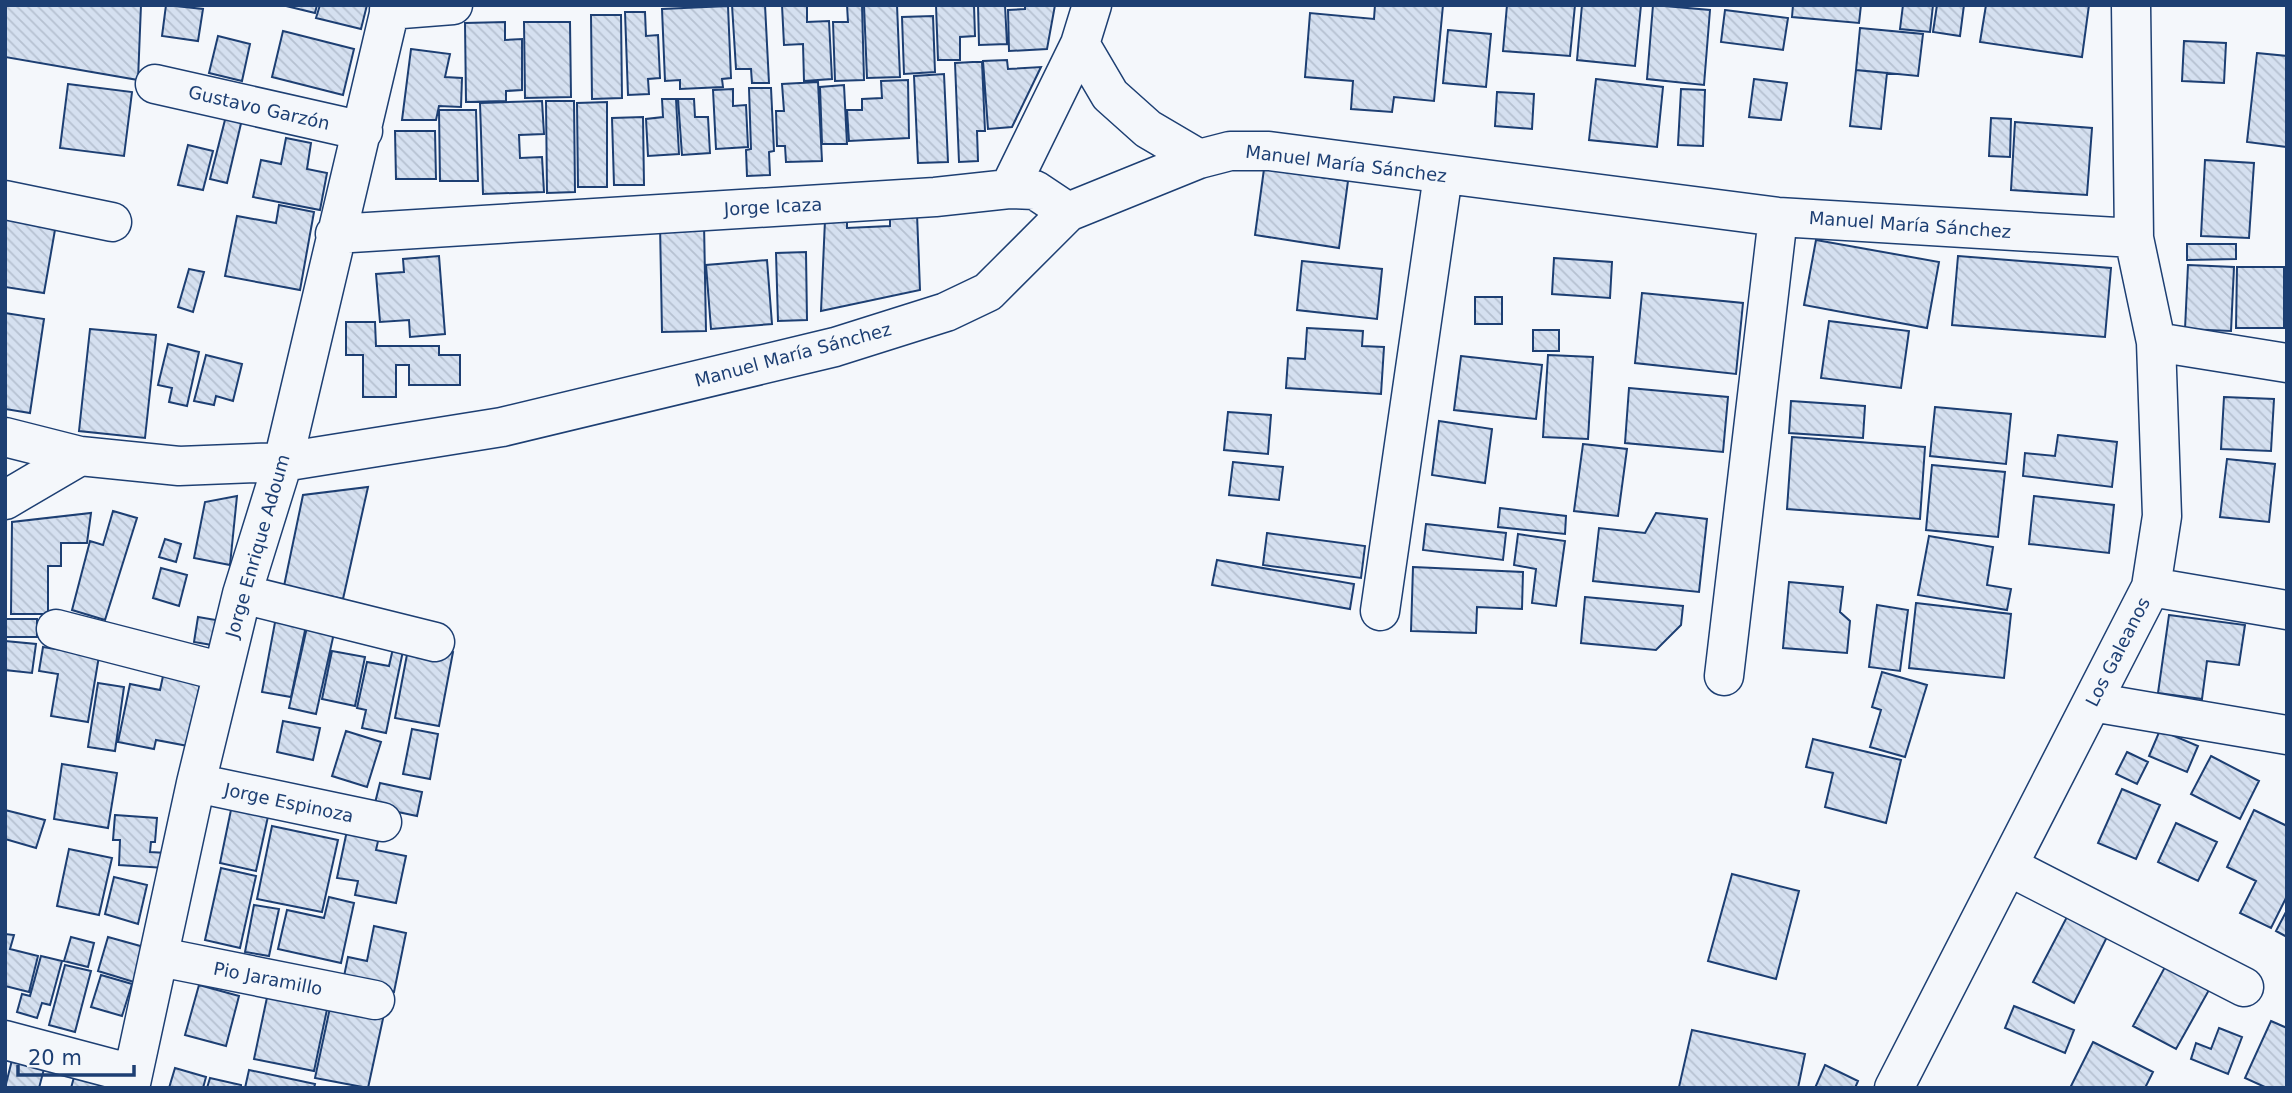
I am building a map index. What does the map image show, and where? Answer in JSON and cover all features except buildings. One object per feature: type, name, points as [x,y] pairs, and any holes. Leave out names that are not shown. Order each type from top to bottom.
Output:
[{"type":"street","points":[[390,8],[453,5]]},
{"type":"street","points":[[1009,189],[1080,44],[1093,5]]},
{"type":"street","name":"Los Galeanos","points":[[1894,1088],[2151,587],[2162,516],[2156,342],[2134,239],[2131,5]]},
{"type":"street","name":"Jorge Enrique Adoum","points":[[131,1081],[196,783],[242,594],[283,462],[390,8]]},
{"type":"street","points":[[1080,44],[1110,96],[1148,129],[1199,159]]},
{"type":"street","name":"Gustavo Garzón","points":[[155,84],[363,131]]},
{"type":"street","name":"Manuel María Sánchez","points":[[5,437],[80,456],[179,466],[283,462],[502,427],[848,344],[946,312],[988,292],[1068,212],[1199,159],[1230,151],[1269,151],[1777,217],[2134,239]]},
{"type":"street","points":[[1380,611],[1443,175]]},
{"type":"street","name":"Jorge Icaza","points":[[335,234],[935,197],[1009,189],[1035,190],[1068,212]]},
{"type":"street","points":[[5,200],[112,222]]},
{"type":"street","points":[[1724,676],[1777,217]]},
{"type":"street","points":[[2156,342],[2287,363]]},
{"type":"street","points":[[5,500],[80,456]]},
{"type":"street","points":[[2151,587],[2287,610]]},
{"type":"street","points":[[242,594],[435,642]]},
{"type":"street","points":[[56,629],[223,673]]},
{"type":"street","points":[[2092,702],[2287,735]]},
{"type":"street","name":"Jorge Espinoza","points":[[196,783],[382,822]]},
{"type":"street","points":[[2008,866],[2244,987]]},
{"type":"street","name":"Pio Jaramillo","points":[[160,957],[375,1000]]},
{"type":"street","points":[[5,1040],[131,1081]]}]
